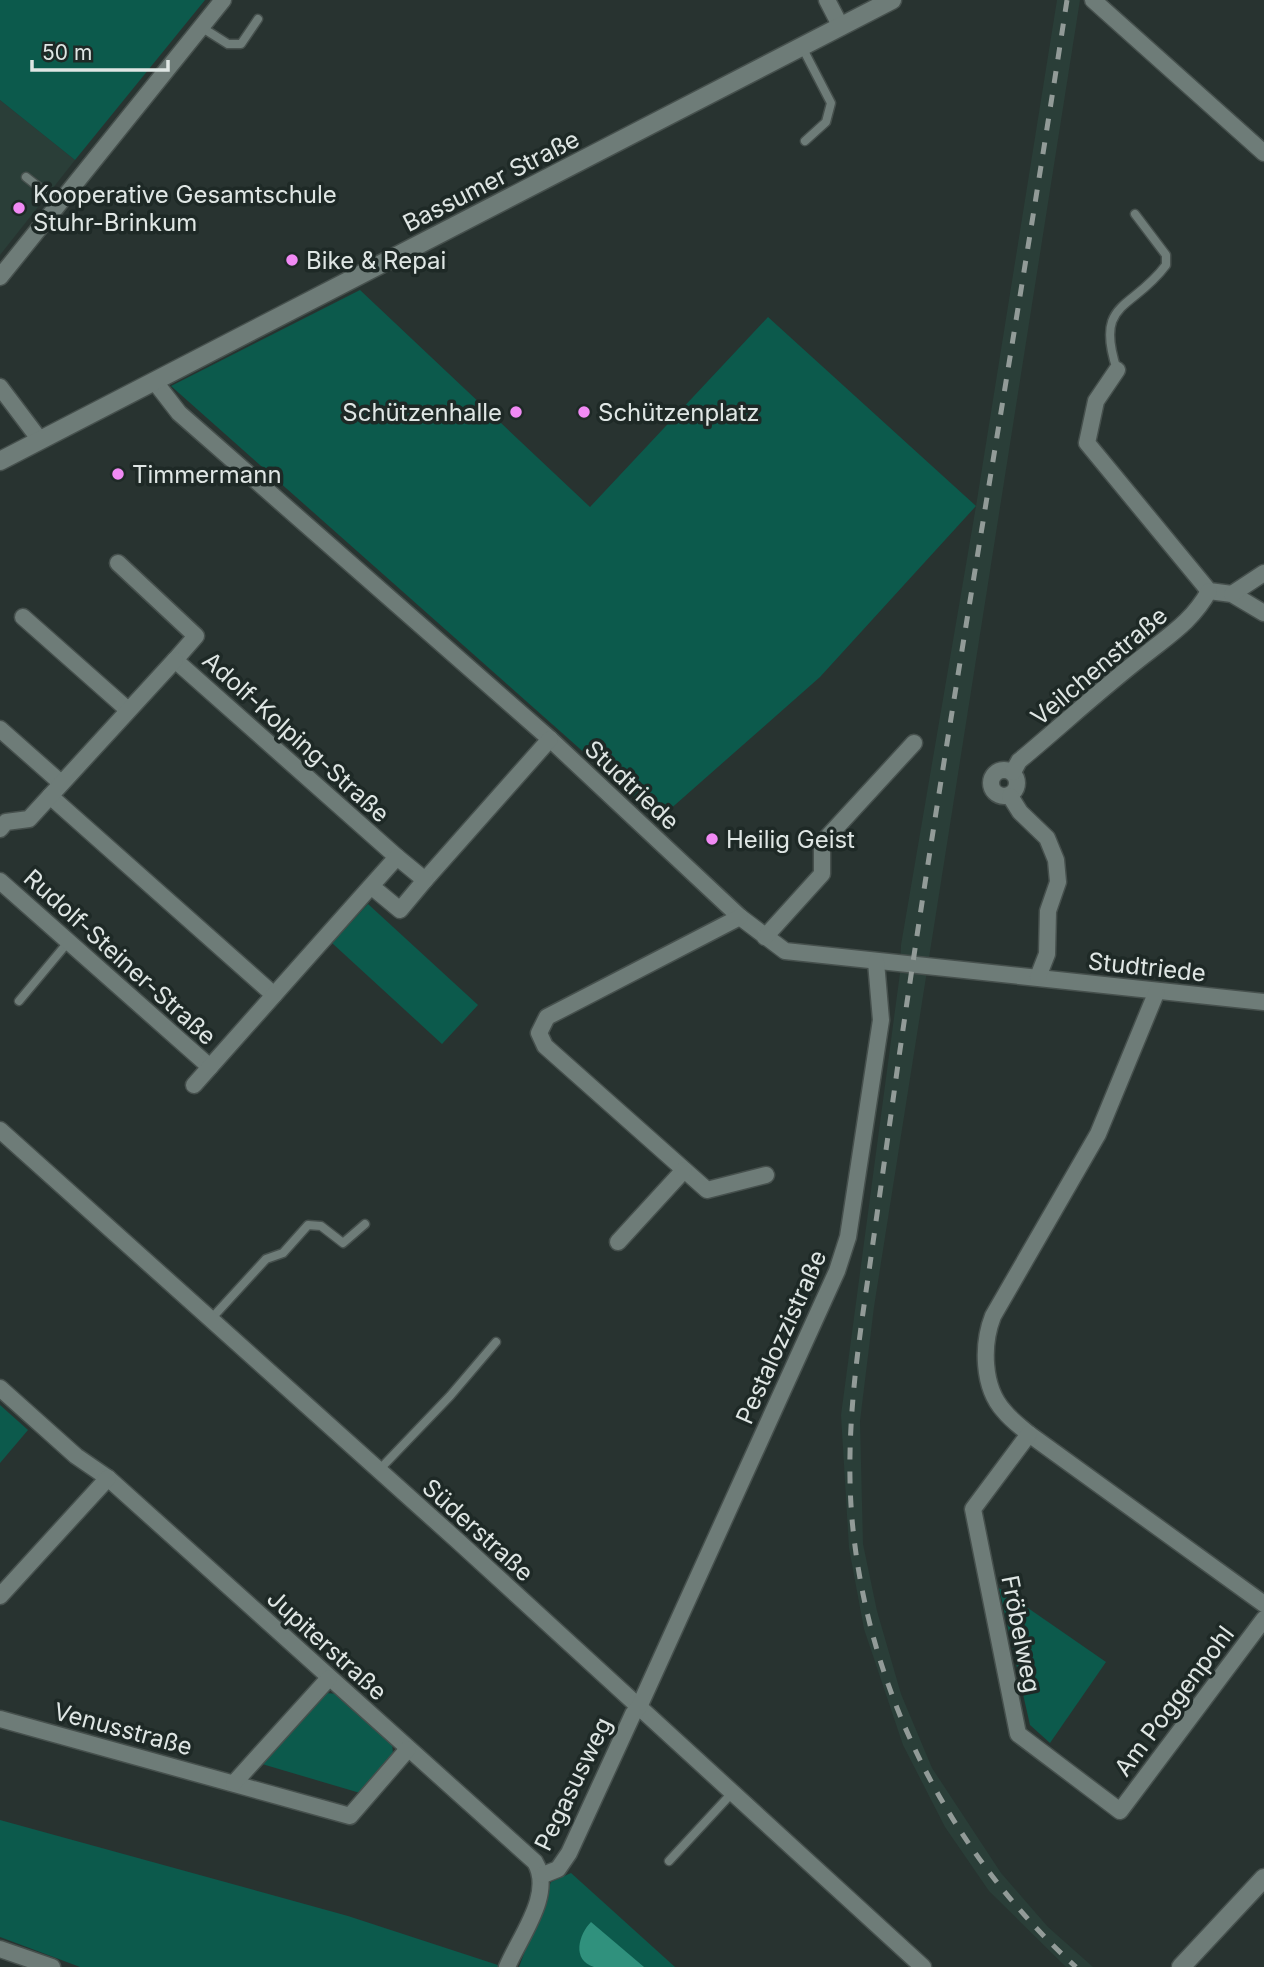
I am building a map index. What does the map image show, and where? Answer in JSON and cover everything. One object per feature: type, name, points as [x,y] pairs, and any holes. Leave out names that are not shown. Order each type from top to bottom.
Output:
[{"type":"street","points":[[0,277],[223,0]]},
{"type":"street","points":[[827,0],[841,27]]},
{"type":"street","name":"Bassumer Straße","points":[[0,461],[892,0]]},
{"type":"street","points":[[1093,0],[1264,153]]},
{"type":"street","points":[[1117,370],[1096,401],[1087,443],[1209,591],[1232,594],[1264,613]]},
{"type":"street","name":"Studtriede","points":[[155,382],[179,413],[550,739],[740,917],[785,951],[1264,1002]]},
{"type":"street","points":[[0,387],[40,440]]},
{"type":"street","name":"Adolf-Kolping-Straße","points":[[118,563],[196,636],[175,660],[425,880]]},
{"type":"street","points":[[1232,594],[1264,573]]},
{"type":"street","name":"Veilchenstraße","points":[[1038,978],[1047,954],[1048,911],[1058,882],[1056,860],[1047,838],[1020,812],[1010,796],[1000,796],[992,791],[990,781],[995,773],[1004,769],[1013,772],[1019,761],[1146,654],[1180,630],[1199,609],[1209,591]]},
{"type":"street","points":[[23,617],[128,710]]},
{"type":"street","points":[[0,829],[6,822],[29,820],[175,660]]},
{"type":"street","points":[[0,729],[61,783]]},
{"type":"street","points":[[371,886],[400,910],[550,739]]},
{"type":"street","points":[[765,937],[822,874],[822,843],[914,743]]},
{"type":"street","points":[[1010,796],[1017,789],[1018,780],[1013,772]]},
{"type":"street","points":[[50,796],[274,995]]},
{"type":"street","points":[[194,1085],[397,857]]},
{"type":"street","name":"Rudolf-Steiner-Straße","points":[[0,881],[209,1067]]},
{"type":"street","points":[[740,917],[547,1017],[539,1033],[545,1046],[708,1190],[766,1175]]},
{"type":"street","name":"Pestalozzistraße","points":[[639,1707],[837,1271],[848,1237],[881,1020],[876,962]]},
{"type":"street","points":[[1157,991],[1097,1134],[997,1309],[985,1338],[987,1367],[996,1398],[1003,1410],[1029,1434],[1264,1604]]},
{"type":"street","name":"Süderstraße","points":[[0,1130],[379,1470],[923,1967]]},
{"type":"street","points":[[618,1242],[684,1170]]},
{"type":"street","name":"Jupiterstraße","points":[[0,1388],[76,1456],[108,1478],[536,1863],[543,1875]]},
{"type":"street","name":"Fröbelweg","points":[[1029,1434],[972,1509],[1018,1734],[1120,1811]]},
{"type":"street","points":[[0,1596],[108,1478]]},
{"type":"street","name":"Am Poggenpohl","points":[[1120,1811],[1264,1619]]},
{"type":"street","points":[[234,1783],[329,1678]]},
{"type":"street","name":"Pegasusweg","points":[[543,1875],[558,1869],[569,1853],[633,1714],[639,1707]]},
{"type":"street","name":"Venusstraße","points":[[0,1719],[350,1816],[408,1749]]},
{"type":"street","points":[[507,1967],[542,1891],[543,1875]]},
{"type":"street","points":[[1181,1967],[1264,1878]]},
{"type":"street","points":[[0,1949],[52,1967]]},
{"type":"lane","points":[[201,27],[228,44],[241,44],[258,19]]},
{"type":"lane","points":[[802,47],[831,103],[821,131],[805,141]]},
{"type":"lane","points":[[26,177],[60,204]]},
{"type":"lane","points":[[1117,370],[1109,345],[1112,316],[1166,265],[1166,255],[1135,214]]},
{"type":"lane","points":[[19,1001],[69,941]]},
{"type":"lane","points":[[211,1319],[267,1259],[284,1253],[308,1225],[321,1226],[343,1243],[365,1224]]},
{"type":"lane","points":[[379,1470],[450,1396],[496,1342]]},
{"type":"lane","points":[[669,1861],[733,1793]]},
{"type":"shaded area","points":[[0,0],[205,0],[75,160],[0,100]]},
{"type":"shaded area","points":[[1057,0],[1080,0],[874,1307],[860,1421],[863,1544],[877,1611],[901,1694],[932,1768],[1001,1873],[1048,1927],[1093,1967],[1066,1967],[989,1891],[945,1827],[903,1745],[864,1629],[849,1548],[841,1415],[900,973],[901,945],[976,506]]},
{"type":"shaded area","name":"Kooperative Gesamtschule Stuhr-Brinkum","points":[[0,100],[75,160],[0,255]]},
{"type":"shaded area","points":[[360,290],[590,507],[768,317],[976,506],[820,677],[659,819],[171,386]]},
{"type":"shaded area","points":[[368,904],[478,1005],[442,1044],[332,943]]},
{"type":"shaded area","points":[[0,1405],[28,1430],[0,1463]]},
{"type":"shaded area","points":[[999,1588],[1106,1662],[1050,1743],[1030,1725]]},
{"type":"shaded area","points":[[326,1693],[338,1694],[392,1742],[393,1755],[360,1793],[262,1764]]},
{"type":"shaded area","points":[[0,1820],[348,1916],[504,1967],[80,1967],[0,1937]]},
{"type":"shaded area","points":[[571,1873],[675,1967],[519,1967],[551,1882]]},
{"type":"shaded area","points":[[591,1922],[644,1967],[594,1967],[587,1964],[582,1959],[579,1946],[583,1933]]},
{"type":"railway","points":[[1067,0],[899,1057],[852,1404],[850,1471],[854,1538],[864,1599],[900,1716],[926,1772],[957,1826],[1032,1924],[1076,1967]]},
{"type":"place","name":"Kooperative Gesamtschule Stuhr-Brinkum","points":[[19,208]]},
{"type":"place","name":"Bike & Repai","points":[[292,260]]},
{"type":"place","name":"Schützenhalle","points":[[516,412]]},
{"type":"place","name":"Schützenplatz","points":[[584,412]]},
{"type":"place","name":"Timmermann","points":[[118,474]]},
{"type":"place","name":"Heilig Geist","points":[[712,839]]}]
